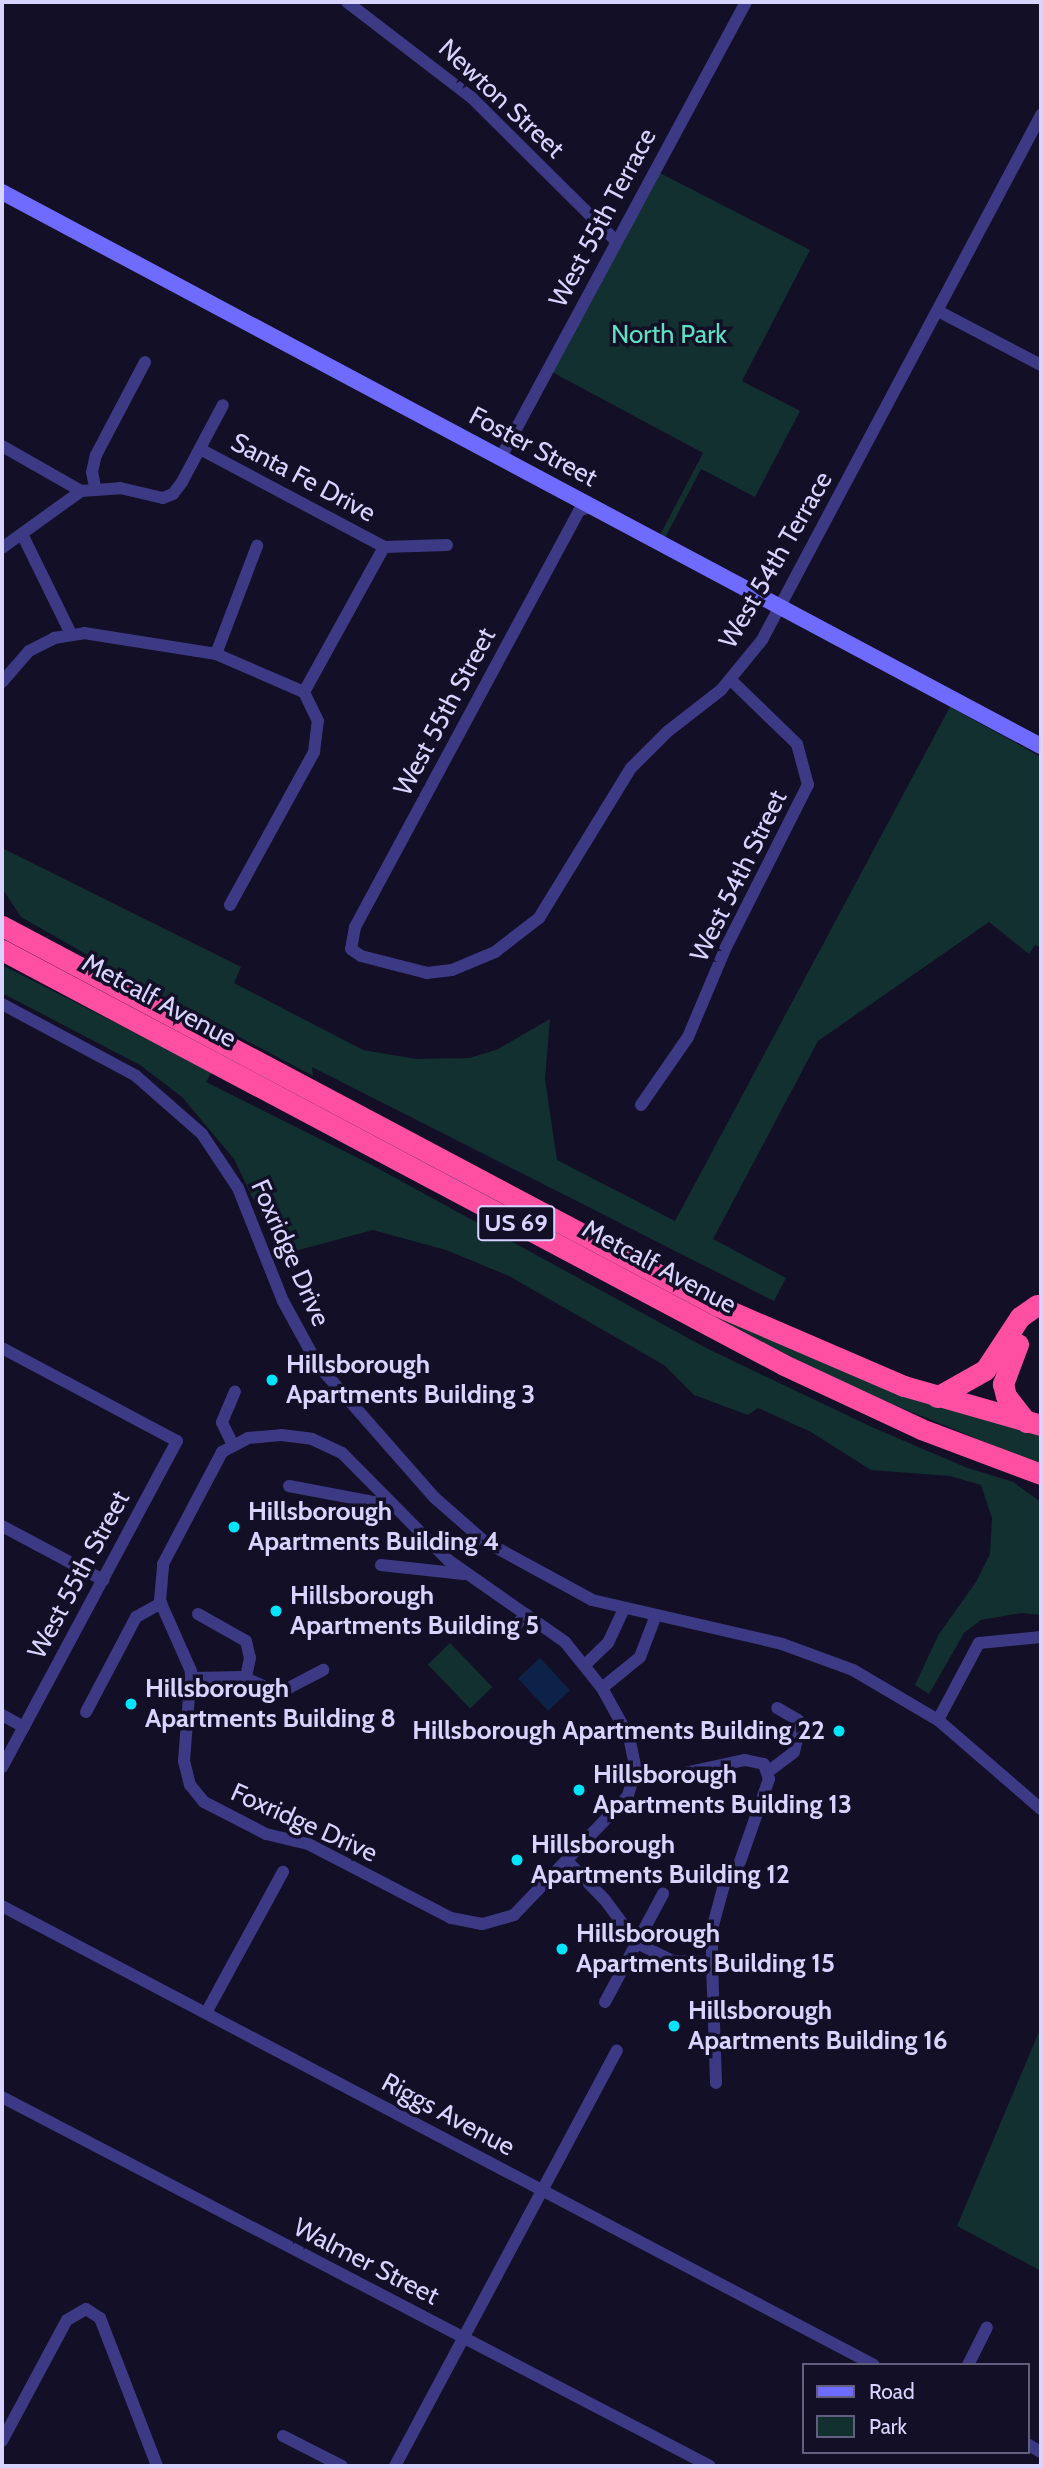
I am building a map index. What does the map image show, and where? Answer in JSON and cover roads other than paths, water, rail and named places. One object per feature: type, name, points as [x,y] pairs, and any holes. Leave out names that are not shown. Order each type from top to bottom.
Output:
[{"type":"highway","points":[[2,910],[12,951]]},
{"type":"highway","name":"Metcalf Avenue","points":[[2,926],[12,951],[784,1365],[921,1429],[1041,1474]]},
{"type":"highway","points":[[2,937],[48,962],[125,991]]},
{"type":"highway","name":"Metcalf Avenue","points":[[12,951],[125,991],[718,1306],[832,1358],[937,1397],[1034,1424]]},
{"type":"highway","points":[[937,1397],[985,1370],[1020,1317],[1039,1303]]},
{"type":"highway","points":[[1034,1424],[1006,1396],[1004,1374],[1039,1303]]},
{"type":"street","name":"Newton Street","points":[[348,2],[471,97],[615,240]]},
{"type":"street","name":"West 55th Terrace","points":[[501,457],[615,240],[746,2]]},
{"type":"street","name":"West 54th Terrace","points":[[351,949],[412,970],[437,972],[471,964],[517,939],[552,901],[631,768],[730,679],[762,640],[1041,115]]},
{"type":"street","name":"Foster Street","points":[[2,191],[1041,746]]},
{"type":"street","points":[[938,312],[1041,365]]},
{"type":"street","points":[[95,487],[92,472],[96,455],[145,362]]},
{"type":"street","points":[[2,548],[80,491],[95,487],[163,498],[173,494],[223,405]]},
{"type":"street","points":[[2,446],[80,491]]},
{"type":"street","name":"Santa Fe Drive","points":[[200,449],[384,547]]},
{"type":"street","name":"West 55th Street","points":[[351,949],[355,928],[572,523],[579,511],[591,506]]},
{"type":"street","points":[[22,534],[71,634]]},
{"type":"street","points":[[304,692],[384,547],[447,545]]},
{"type":"street","points":[[216,654],[257,546]]},
{"type":"street","points":[[2,682],[29,651],[71,634],[130,638],[216,654],[304,692],[318,722],[319,737],[230,905]]},
{"type":"street","name":"West 54th Street","points":[[641,1104],[688,1037],[726,947],[808,786],[797,744],[730,679]]},
{"type":"street","name":"Foxridge Drive","points":[[2,1004],[136,1076],[202,1134],[238,1188],[283,1301],[307,1347],[333,1385],[435,1498],[484,1541],[585,1597],[820,1656],[895,1691],[938,1720],[1041,1809]]},
{"type":"street","name":"West 55th Street","points":[[2,1348],[177,1441],[2,1767]]},
{"type":"street","points":[[233,1445],[222,1422],[235,1392]]},
{"type":"street","points":[[86,1712],[136,1617],[161,1603],[166,1558],[220,1455],[233,1445],[268,1435],[323,1443],[351,1461],[390,1505],[466,1574],[565,1642],[586,1664],[603,1688],[633,1748],[636,1775],[661,1778],[745,1760],[761,1762],[769,1770]]},
{"type":"street","points":[[289,1486],[390,1505]]},
{"type":"street","points":[[2,1526],[103,1580]]},
{"type":"street","points":[[381,1564],[466,1574]]},
{"type":"street","name":"Foxridge Drive","points":[[161,1603],[187,1653],[192,1678],[184,1761],[188,1781],[204,1802],[266,1834],[304,1842],[438,1913],[474,1924],[514,1916],[569,1863],[628,1796],[636,1775]]},
{"type":"street","points":[[586,1664],[608,1643],[624,1608]]},
{"type":"street","points":[[198,1614],[246,1641],[250,1658],[246,1677]]},
{"type":"street","points":[[469,1631],[512,1630],[526,1614]]},
{"type":"street","points":[[603,1688],[640,1657],[656,1615]]},
{"type":"street","points":[[938,1720],[979,1643],[1041,1637]]},
{"type":"street","points":[[192,1678],[246,1677],[279,1693],[323,1670]]},
{"type":"street","points":[[740,1862],[769,1770],[794,1752],[800,1727],[798,1720],[777,1708]]},
{"type":"street","points":[[2,1716],[24,1727]]},
{"type":"street","points":[[569,1863],[605,1900],[637,1943],[672,1961],[712,1962]]},
{"type":"street","points":[[206,2013],[283,1872]]},
{"type":"street","points":[[716,2083],[712,1928],[725,1881]]},
{"type":"street","points":[[605,2001],[663,1894]]},
{"type":"street","name":"Riggs Avenue","points":[[2,1906],[870,2363]]},
{"type":"street","points":[[395,2466],[617,2051]]},
{"type":"street","name":"Walmer Street","points":[[2,2098],[710,2466]]},
{"type":"street","points":[[2,2441],[67,2320],[86,2308],[98,2315],[108,2336],[157,2466]]},
{"type":"street","points":[[969,2363],[988,2327]]},
{"type":"street","points":[[284,2436],[342,2466]]},
{"type":"water","points":[[540,1658],[570,1690],[548,1711],[518,1678]]},
{"type":"place","name":"Hillsborough Apartments Building 3","points":[[272,1380]]},
{"type":"place","name":"Hillsborough Apartments Building 4","points":[[234,1527]]},
{"type":"place","name":"Hillsborough Apartments Building 5","points":[[276,1611]]},
{"type":"place","name":"Hillsborough Apartments Building 8","points":[[131,1704]]},
{"type":"place","name":"Hillsborough Apartments Building 22","points":[[839,1731]]},
{"type":"place","name":"Hillsborough Apartments Building 13","points":[[579,1790]]},
{"type":"place","name":"Hillsborough Apartments Building 12","points":[[517,1860]]},
{"type":"place","name":"Hillsborough Apartments Building 15","points":[[562,1949]]},
{"type":"place","name":"Hillsborough Apartments Building 16","points":[[674,2026]]},
{"type":"park label","name":"North Park","points":[[669,335]]}]
